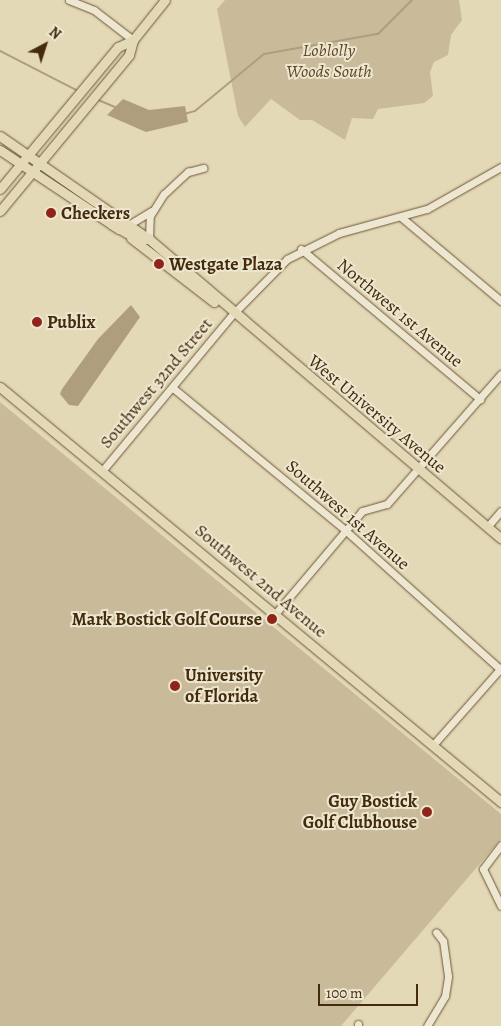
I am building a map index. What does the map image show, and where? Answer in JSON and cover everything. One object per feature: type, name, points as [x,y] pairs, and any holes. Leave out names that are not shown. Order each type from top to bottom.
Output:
[{"type":"highway","points":[[113,226],[138,239],[149,239]]},
{"type":"main road","points":[[0,189],[118,47],[132,40],[165,0]]},
{"type":"main road","points":[[0,211],[129,55],[132,40]]},
{"type":"main road","name":"West University Avenue","points":[[0,136],[130,224],[149,239],[233,314],[501,539]]},
{"type":"main road","name":"West University Avenue","points":[[0,150],[113,226],[233,314]]},
{"type":"main road","name":"Southwest 2nd Avenue","points":[[0,387],[501,802]]},
{"type":"street","points":[[69,0],[94,10],[132,40]]},
{"type":"street","name":"Southwest 32nd Street","points":[[102,471],[267,275],[301,250],[339,232],[427,209],[501,167]]},
{"type":"street","points":[[130,224],[152,211],[175,182],[203,168]]},
{"type":"street","points":[[149,239],[152,211]]},
{"type":"street","points":[[401,217],[501,302]]},
{"type":"street","name":"Northwest 1st Avenue","points":[[301,250],[480,399]]},
{"type":"street","points":[[275,614],[362,511],[386,504],[501,374]]},
{"type":"street","name":"Southwest 1st Avenue","points":[[173,388],[345,530],[501,668]]},
{"type":"street","points":[[487,527],[501,511]]},
{"type":"street","points":[[434,745],[501,668]]},
{"type":"street","points":[[501,845],[483,870],[501,906]]},
{"type":"street","points":[[427,1026],[445,996],[448,976],[443,941],[436,932]]},
{"type":"green space","name":"Loblolly Woods South","points":[[225,0],[459,0],[462,20],[451,35],[448,55],[434,62],[430,72],[433,96],[424,103],[378,109],[373,119],[352,118],[345,140],[312,120],[300,120],[271,99],[245,127],[238,116],[217,9]]},
{"type":"green space","name":"Mark Bostick Golf Course","points":[[0,402],[501,814],[501,839],[341,1026],[0,1026]]},
{"type":"shaded area","points":[[123,99],[149,110],[185,106],[188,122],[146,132],[107,115]]},
{"type":"shaded area","points":[[131,305],[140,317],[78,406],[69,405],[60,394],[62,389],[98,339]]},
{"type":"waterway","points":[[184,114],[195,111],[264,54],[378,34],[412,0]]},
{"type":"waterway","points":[[0,51],[78,91]]},
{"type":"waterway","points":[[96,99],[117,108]]},
{"type":"place","name":"Checkers","points":[[51,213]]},
{"type":"place","name":"Westgate Plaza","points":[[159,264]]},
{"type":"place","name":"Publix","points":[[37,322]]},
{"type":"place","name":"Mark Bostick Golf Course","points":[[272,619]]},
{"type":"place","name":"University of Florida","points":[[175,686]]},
{"type":"place","name":"Guy Bostick Golf Clubhouse","points":[[427,812]]}]
